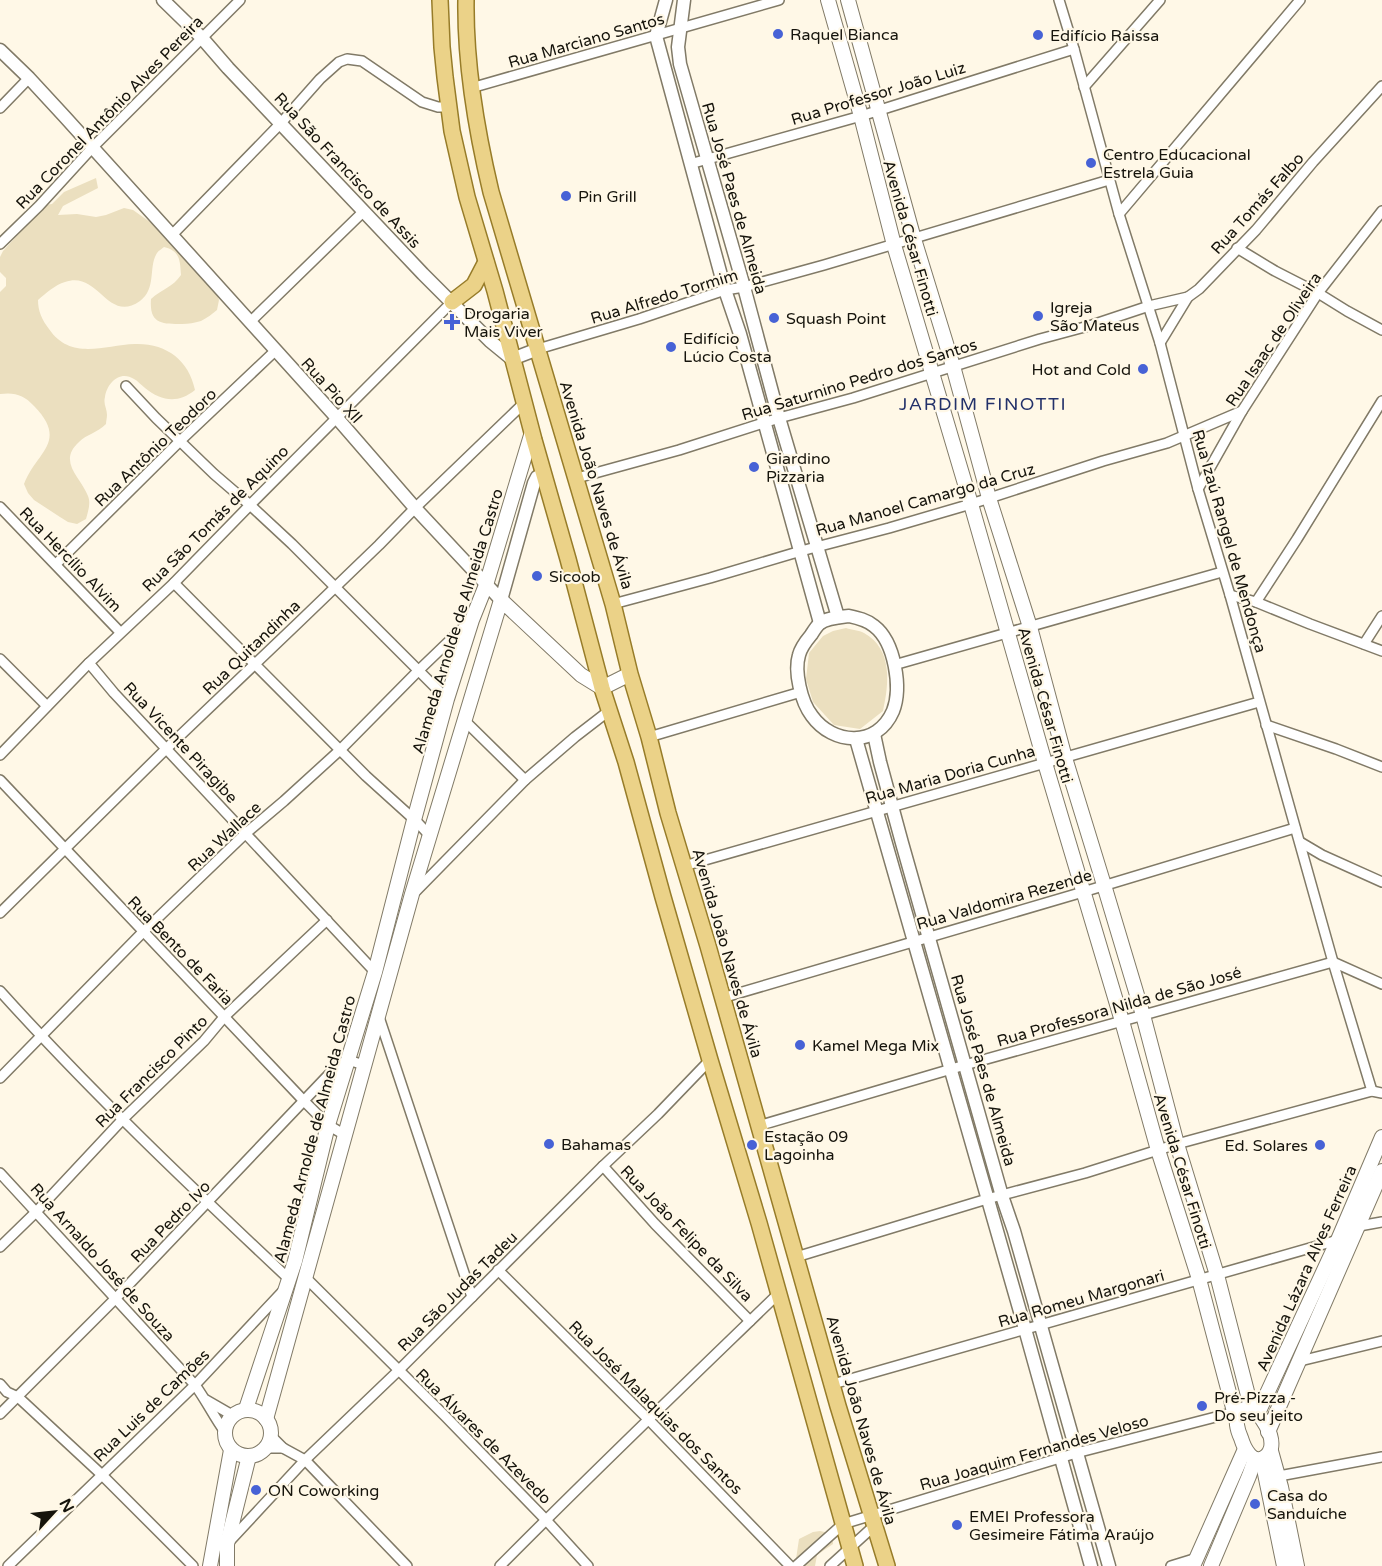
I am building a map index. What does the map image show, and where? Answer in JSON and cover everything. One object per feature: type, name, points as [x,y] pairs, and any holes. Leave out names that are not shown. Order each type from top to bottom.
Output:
[{"type":"main road","points":[[440,0],[442,47],[458,159],[602,688],[626,762],[710,1060],[759,1223],[855,1566]]},
{"type":"main road","name":"Avenida João Naves de Ávila","points":[[466,0],[471,88],[491,192],[558,422],[577,478],[665,801],[887,1566]]},
{"type":"main road","name":"Avenida César Finotti","points":[[828,0],[894,245],[933,372],[1158,1150],[1244,1412]]},
{"type":"main road","name":"Avenida César Finotti","points":[[848,0],[914,239],[953,366],[989,498],[1030,627],[1065,758],[1143,1015],[1217,1275],[1244,1412]]},
{"type":"main road","points":[[452,302],[474,285],[486,262]]},
{"type":"main road","name":"Alameda Arnolde de Almeida Castro","points":[[246,1409],[288,1284],[328,1125],[375,972],[447,699],[472,620],[486,585],[532,432]]},
{"type":"main road","name":"Alameda Arnolde de Almeida Castro","points":[[266,1419],[412,894],[501,600]]},
{"type":"main road","name":"Rua Pio Xll","points":[[501,600],[581,675],[602,688]]},
{"type":"main road","points":[[602,688],[630,674]]},
{"type":"main road","name":"Avenida Lázara Alves Ferreira","points":[[1244,1412],[1338,1240],[1380,1144]]},
{"type":"main road","name":"Avenida Lázara Alves Ferreira","points":[[1268,1432],[1382,1171]]},
{"type":"main road","points":[[246,1409],[260,1413],[266,1419],[270,1425],[269,1442],[261,1453],[249,1456],[231,1450],[225,1432],[227,1421],[232,1415],[246,1409]]},
{"type":"main road","points":[[1195,1562],[1258,1454],[1271,1443],[1268,1432],[1244,1412],[1237,1428],[1258,1454],[1279,1476],[1297,1566]]},
{"type":"main road","points":[[210,1566],[231,1450]]},
{"type":"main road","points":[[1210,1566],[1258,1454]]},
{"type":"main road","points":[[1258,1454],[1284,1566]]},
{"type":"main road","points":[[227,1566],[227,1544],[249,1456]]},
{"type":"street","name":"Rua São Francisco de Assis","points":[[163,0],[202,38],[423,274],[490,341],[512,359]]},
{"type":"street","name":"Rua Coronel Antônio Alves Pereira","points":[[0,244],[240,0]]},
{"type":"street","points":[[656,36],[666,0]]},
{"type":"street","name":"Rua José Paes de Almeida","points":[[684,0],[678,47],[680,64],[779,418],[838,617]]},
{"type":"street","name":"Rua Marciano Santos","points":[[471,88],[779,0]]},
{"type":"street","name":"Rua Izaú Rangel de Mendonça","points":[[1059,0],[1119,214],[1160,343],[1198,489],[1371,1091]]},
{"type":"street","points":[[1084,87],[1160,0]]},
{"type":"street","points":[[1119,214],[1300,0]]},
{"type":"street","name":"Rua José Paes de Almeida","points":[[656,36],[725,290],[740,334],[820,623]]},
{"type":"street","name":"Rua Professor João Luiz","points":[[690,164],[861,116],[1074,49]]},
{"type":"street","name":"Rua Pio Xll","points":[[0,50],[29,78],[337,418],[415,508],[501,600]]},
{"type":"street","points":[[171,236],[281,123],[320,79],[339,62],[347,59],[362,61],[422,102],[449,107]]},
{"type":"street","points":[[0,108],[29,78]]},
{"type":"street","name":"Rua Tomás Falbo","points":[[1160,343],[1188,297],[1209,279],[1256,230],[1313,162],[1382,86]]},
{"type":"street","name":"Rua Alfredo Tormim","points":[[538,349],[639,320],[725,290],[744,287],[894,245],[1109,180]]},
{"type":"street","points":[[250,322],[364,211]]},
{"type":"street","name":"Rua Isaac de Oliveira","points":[[1198,489],[1242,411],[1318,294],[1382,212]]},
{"type":"street","points":[[1237,248],[1382,330]]},
{"type":"street","name":"Rua Saturnino Pedro dos Santos","points":[[577,478],[853,398],[1149,306],[1188,297]]},
{"type":"street","name":"Rua São Tomás de Aquino","points":[[0,755],[89,663],[174,583],[452,302]]},
{"type":"street","points":[[512,359],[538,349]]},
{"type":"street","name":"Rua Antônio Teodoro","points":[[56,564],[275,351]]},
{"type":"street","points":[[126,386],[214,474],[335,586],[447,699]]},
{"type":"street","points":[[1256,602],[1382,401]]},
{"type":"street","name":"Rua Quitandinha","points":[[0,913],[524,403]]},
{"type":"street","name":"Rua Manoel Camargo da Cruz","points":[[613,604],[971,504],[1103,461],[1167,443],[1242,411]]},
{"type":"street","name":"Alameda Arnolde de Almeida Castro","points":[[501,600],[534,483],[537,477],[543,474]]},
{"type":"street","name":"Rua Hercílio Alvim","points":[[0,507],[120,632]]},
{"type":"street","points":[[894,665],[1222,572]]},
{"type":"street","points":[[174,583],[366,776],[430,836]]},
{"type":"street","points":[[1230,595],[1256,602],[1382,651]]},
{"type":"street","points":[[849,616],[874,626],[891,651],[896,674],[894,708],[884,726],[874,734],[856,739],[838,735],[823,727],[811,715],[801,692],[797,668],[799,654],[804,643],[820,623],[838,617],[849,616]]},
{"type":"street","points":[[1364,644],[1382,616]]},
{"type":"street","name":"Rua Wallace","points":[[0,1078],[143,932],[245,834],[340,750],[472,620]]},
{"type":"street","points":[[0,659],[47,706]]},
{"type":"street","name":"Rua Vicente Piragibe","points":[[89,663],[114,693],[375,972]]},
{"type":"street","points":[[649,737],[801,692]]},
{"type":"street","name":"Rua Maria Doria Cunha","points":[[684,866],[1259,702]]},
{"type":"street","points":[[412,894],[525,780],[610,710]]},
{"type":"street","points":[[465,721],[525,780]]},
{"type":"street","points":[[1266,725],[1382,767]]},
{"type":"street","name":"Rua José Paes de Almeida","points":[[874,734],[892,806],[1002,1196],[1014,1231],[1109,1566]]},
{"type":"street","name":"Rua José Paes de Almeida","points":[[856,739],[1091,1566]]},
{"type":"street","name":"Rua Bento de Faria","points":[[0,780],[304,1101],[328,1125],[345,1135]]},
{"type":"street","name":"Rua Valdomira Rezende","points":[[722,998],[1295,828]]},
{"type":"street","points":[[1299,842],[1382,882]]},
{"type":"street","name":"Rua Francisco Pinto","points":[[0,1247],[123,1119],[171,1074],[224,1017],[327,920]]},
{"type":"street","points":[[1333,962],[1382,984]]},
{"type":"street","name":"Rua Professora Nilda de São José","points":[[758,1126],[1333,962]]},
{"type":"street","points":[[0,991],[41,1036],[288,1284]]},
{"type":"street","points":[[378,1015],[472,1298]]},
{"type":"street","points":[[348,1060],[364,1065]]},
{"type":"street","name":"Rua Pedro Ivo","points":[[0,1414],[115,1299],[335,1068],[348,1060]]},
{"type":"street","name":"Rua São Judas Tadeu","points":[[227,1544],[305,1460],[472,1298],[710,1060]]},
{"type":"street","points":[[796,1257],[1178,1144],[1371,1091],[1382,1093]]},
{"type":"street","name":"Rua João Felipe da Silva","points":[[603,1166],[655,1224],[750,1321]]},
{"type":"street","name":"Rua Arnaldo José de Souza","points":[[0,1173],[195,1385],[225,1432]]},
{"type":"street","points":[[1359,1226],[1382,1222]]},
{"type":"street","name":"Rua Romeu Margonari","points":[[833,1384],[1338,1240]]},
{"type":"street","name":"Rua José Malaquias dos Santos","points":[[498,1270],[648,1419],[790,1566]]},
{"type":"street","name":"Rua Álvares de Azevedo","points":[[305,1277],[446,1417],[588,1566]]},
{"type":"street","name":"Rua Luis de Camões","points":[[8,1566],[195,1385],[288,1284]]},
{"type":"street","points":[[500,1566],[778,1294]]},
{"type":"street","points":[[1300,1361],[1382,1341]]},
{"type":"street","points":[[0,1384],[7,1392],[18,1397],[101,1474],[188,1564]]},
{"type":"street","name":"Rua Arnaldo José de Souza","points":[[206,1400],[232,1415]]},
{"type":"street","name":"Rua Joaquim Fernandes Veloso","points":[[843,1524],[873,1520],[1076,1453],[1244,1412]]},
{"type":"street","points":[[269,1442],[305,1460],[407,1566]]},
{"type":"street","points":[[1279,1476],[1382,1457]]},
{"type":"street","points":[[830,1566],[873,1520]]},
{"type":"street","points":[[796,1566],[843,1524]]},
{"type":"street","points":[[1171,1566],[1195,1562]]},
{"type":"shaded area","points":[[96,178],[98,188],[63,206],[58,215],[77,214],[96,217],[124,208],[133,210],[150,222],[178,249],[216,291],[219,300],[217,310],[201,321],[168,324],[158,321],[152,313],[151,299],[181,275],[178,257],[173,251],[164,247],[154,259],[149,290],[140,301],[129,306],[119,306],[111,302],[86,283],[77,280],[58,285],[38,300],[42,319],[58,339],[67,345],[89,349],[146,344],[166,350],[182,362],[192,379],[195,390],[182,397],[170,399],[157,396],[129,377],[119,377],[111,383],[105,399],[106,424],[79,442],[70,456],[70,463],[85,489],[89,502],[86,519],[77,524],[68,522],[34,500],[24,484],[47,446],[49,429],[44,418],[27,399],[10,393],[0,394],[0,292],[6,286],[6,278],[0,272],[0,257],[45,205],[52,204],[64,192]]},
{"type":"shaded area","points":[[846,628],[862,632],[873,640],[880,648],[887,668],[887,690],[883,711],[860,729],[834,725],[813,702],[806,679],[809,653],[823,636]]},
{"type":"shaded area","points":[[820,1531],[830,1533],[833,1544],[817,1555],[815,1566],[798,1566],[796,1559],[799,1539]]},
{"type":"place","name":"Raquel Bianca","points":[[778,34]]},
{"type":"place","name":"Edifício Raissa","points":[[1038,35]]},
{"type":"place","name":"Centro Educacional Estrela Guia","points":[[1091,163]]},
{"type":"place","name":"Pin Grill","points":[[566,196]]},
{"type":"place","name":"Igreja São Mateus","points":[[1038,316]]},
{"type":"place","name":"Squash Point","points":[[774,318]]},
{"type":"place","name":"Drogaria Mais Viver","points":[[452,322]]},
{"type":"place","name":"Edifício Lúcio Costa","points":[[671,347]]},
{"type":"place","name":"Hot and Cold","points":[[1143,369]]},
{"type":"place","name":"Giardino Pizzaria","points":[[754,467]]},
{"type":"place","name":"Sicoob","points":[[537,576]]},
{"type":"place","name":"Kamel Mega Mix","points":[[800,1045]]},
{"type":"place","name":"Bahamas","points":[[549,1144]]},
{"type":"place","name":"Estação 09 Lagoinha","points":[[752,1145]]},
{"type":"place","name":"Ed. Solares","points":[[1320,1145]]},
{"type":"place","name":"Pré-Pizza - Do seu jeito","points":[[1202,1406]]},
{"type":"place","name":"ON Coworking","points":[[256,1490]]},
{"type":"place","name":"Casa do Sanduíche","points":[[1255,1504]]},
{"type":"place","name":"EMEI Professora Gesimeire Fátima Araújo","points":[[957,1525]]},
{"type":"district","name":"JARDIM FINOTTI","points":[[983,404]]}]
